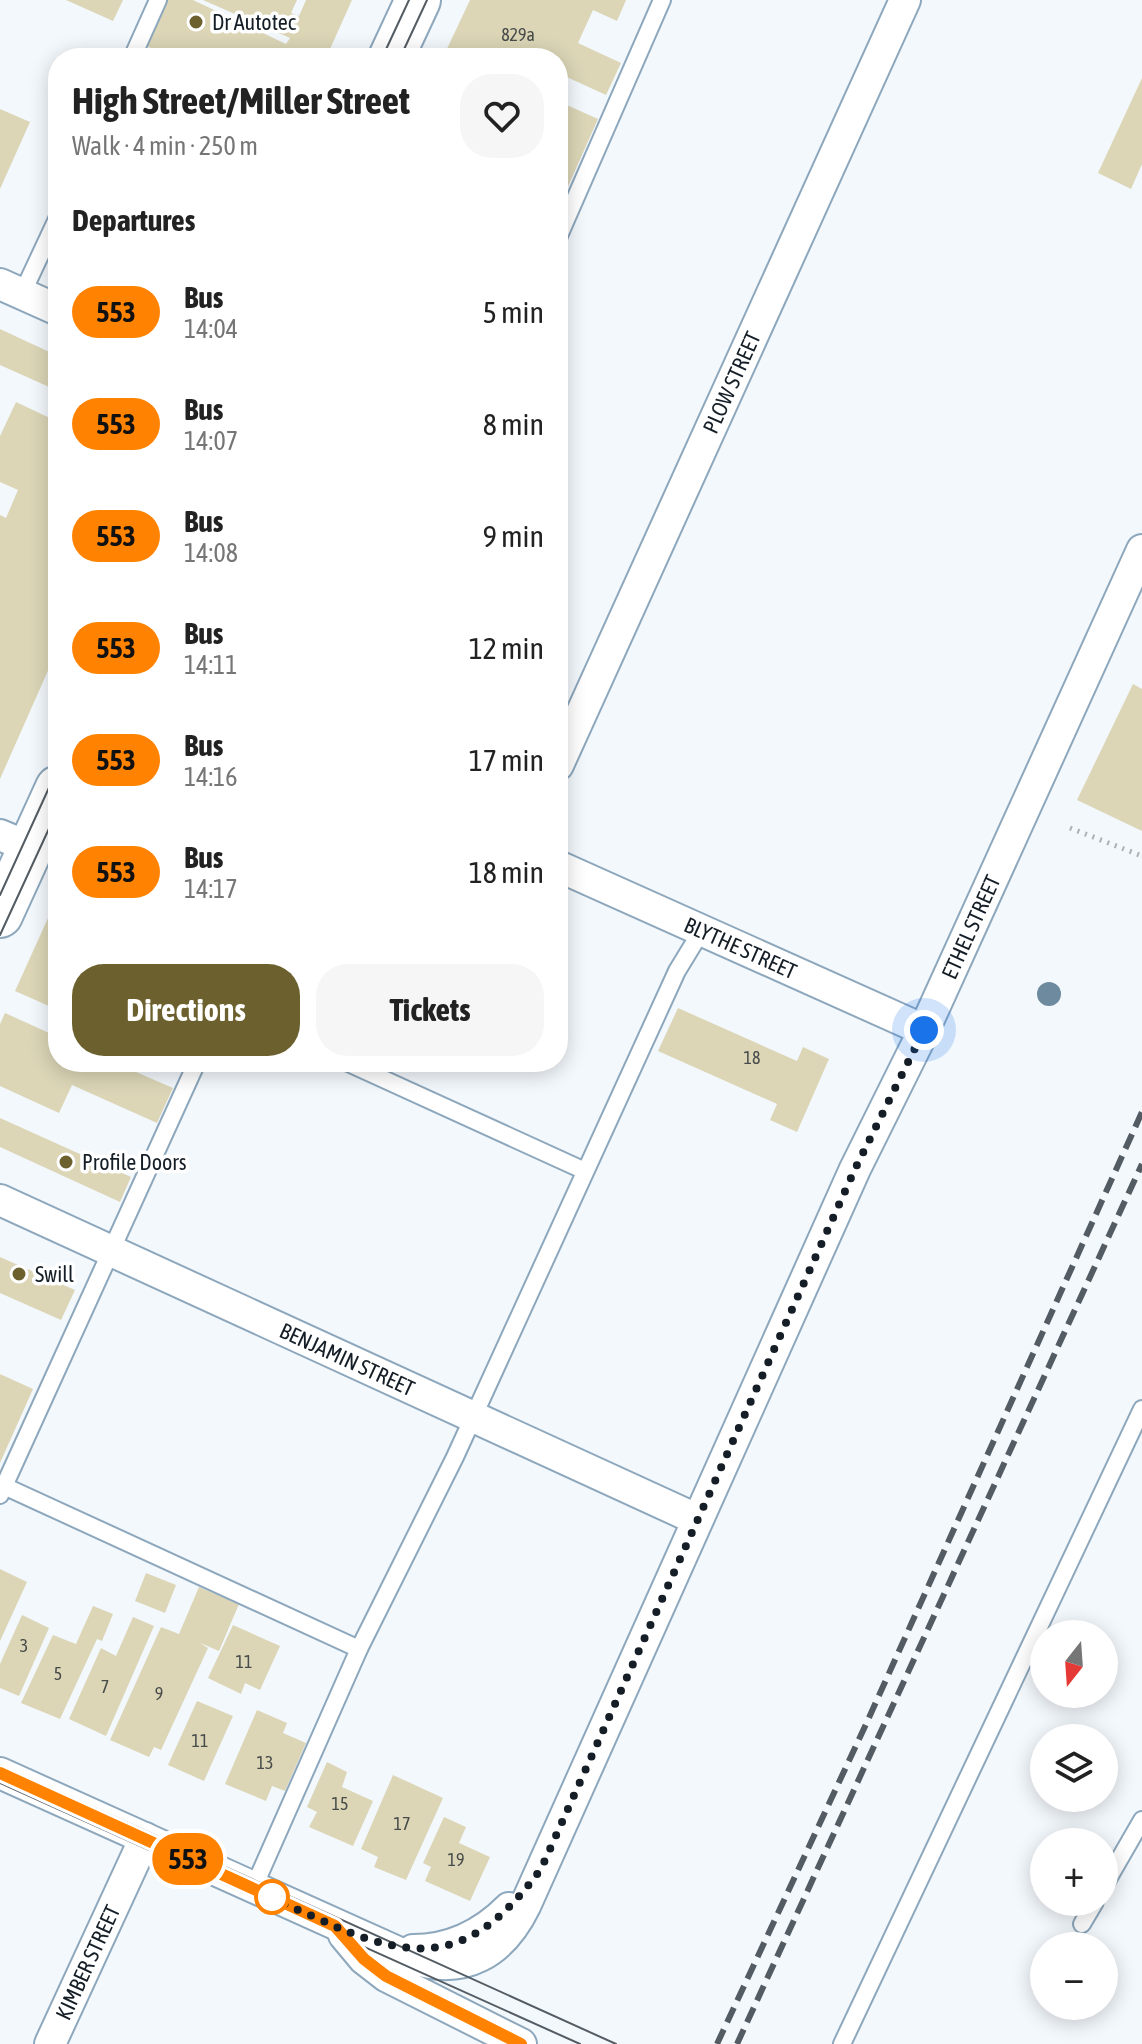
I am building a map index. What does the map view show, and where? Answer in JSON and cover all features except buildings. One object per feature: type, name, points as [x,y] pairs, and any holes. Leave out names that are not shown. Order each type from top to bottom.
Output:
[{"type":"main road","points":[[396,48],[418,0]]},
{"type":"main road","points":[[4,895],[15,842],[48,801]]},
{"type":"street","name":"PLOW STREET","points":[[568,743],[905,0]]},
{"type":"street","points":[[11,289],[48,306]]},
{"type":"street","name":"ETHEL STREET","points":[[363,1938],[423,1963],[443,1965],[458,1964],[486,1954],[511,1930],[855,1169],[924,1030],[1142,550]]},
{"type":"street","name":"BLYTHE STREET","points":[[568,870],[924,1030]]},
{"type":"street","name":"BENJAMIN STREET","points":[[0,1200],[696,1519]]},
{"type":"street","points":[[0,1773],[363,1938]]},
{"type":"street","name":"KIMBER STREET","points":[[50,2044],[145,1838]]},
{"type":"street","name":"ETHEL STREET","points":[[363,1938],[409,1950],[462,1941],[484,1930],[523,1894],[541,1869]]},
{"type":"street","points":[[335,1926],[364,1959],[386,1976],[521,2044]]},
{"type":"lane","points":[[136,48],[158,0]]},
{"type":"lane","points":[[568,215],[662,0]]},
{"type":"lane","points":[[11,289],[48,232]]},
{"type":"lane","points":[[253,1889],[359,1649],[473,1417],[677,971],[702,930]]},
{"type":"lane","points":[[192,1072],[2,1490],[359,1649]]},
{"type":"lane","points":[[368,1072],[585,1171]]},
{"type":"lane","points":[[842,2044],[1142,1409]]},
{"type":"lane","points":[[1118,1862],[1142,1820]]},
{"type":"lane","points":[[1082,1924],[1087,1916]]},
{"type":"path","points":[[1070,828],[1142,856]]},
{"type":"tram line","points":[[387,48],[409,0]]},
{"type":"tram line","points":[[405,48],[427,0]]},
{"type":"tram line","points":[[0,895],[48,790]]},
{"type":"tram line","points":[[0,935],[48,831]]},
{"type":"tram line","points":[[0,1765],[616,2044]]},
{"type":"tram line","points":[[0,1783],[580,2044]]},
{"type":"railway","points":[[717,2044],[867,1722],[1142,1112]]},
{"type":"railway","points":[[737,2044],[1142,1164]]},
{"type":"bus line","name":"553","points":[[0,1773],[335,1926],[364,1959],[386,1976],[521,2044]]},
{"type":"place","name":"Dr Autotec","points":[[196,22]]},
{"type":"place","name":"Profile Doors","points":[[66,1162]]},
{"type":"place","name":"Swill","points":[[19,1274]]},
{"type":"route","points":[[272,1897],[363,1938],[409,1950],[423,1950],[474,1936],[523,1894],[541,1869],[855,1169],[924,1030]]}]
